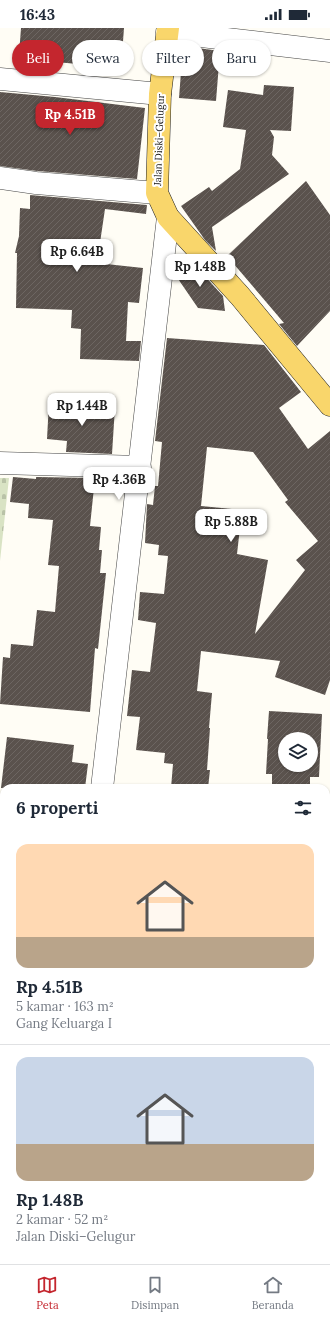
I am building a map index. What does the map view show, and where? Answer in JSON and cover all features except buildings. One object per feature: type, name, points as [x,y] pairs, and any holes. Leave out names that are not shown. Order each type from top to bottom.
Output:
[{"type":"main road","name":"Jalan Diski–Gelugur","points":[[168,30],[160,94],[157,192],[168,217],[240,296],[330,405]]},
{"type":"street","points":[[168,30],[330,51]]},
{"type":"street","points":[[0,79],[160,94]]},
{"type":"street","points":[[0,178],[36,183],[157,192]]},
{"type":"street","points":[[102,784],[168,217]]},
{"type":"street","points":[[0,463],[140,467]]},
{"type":"green space","points":[[0,478],[9,478],[0,561]]}]
